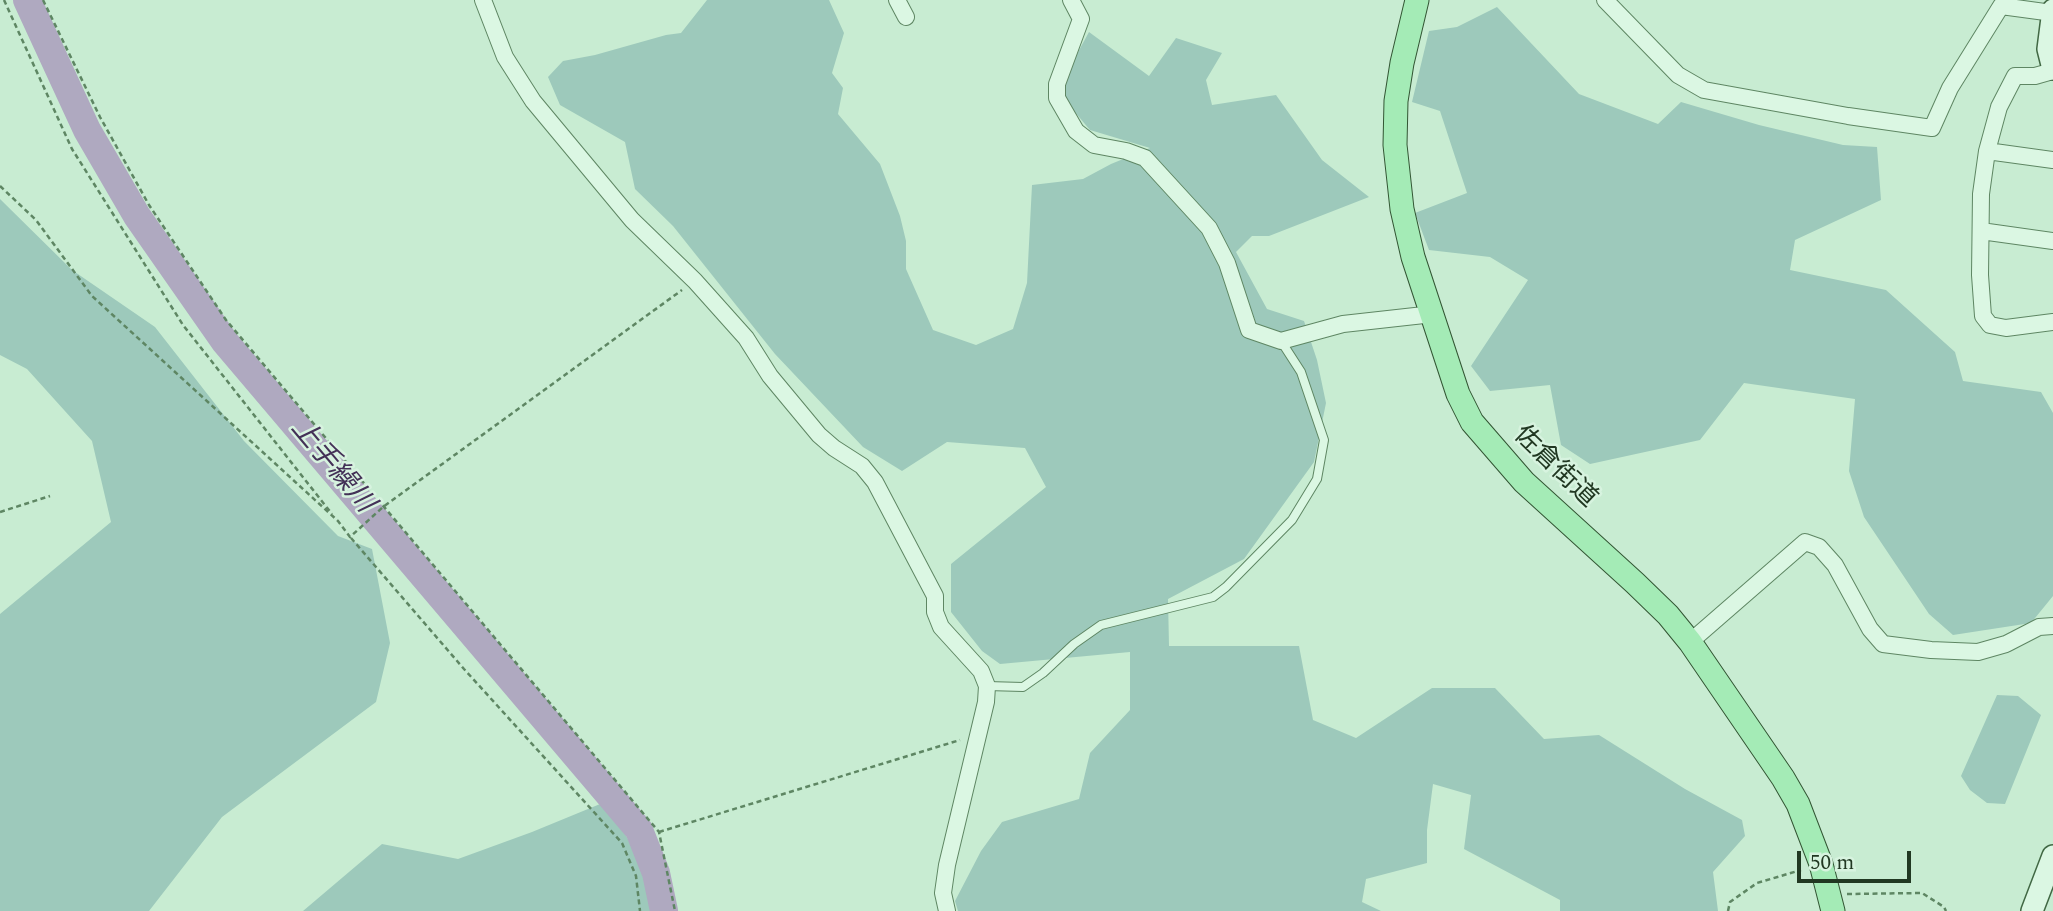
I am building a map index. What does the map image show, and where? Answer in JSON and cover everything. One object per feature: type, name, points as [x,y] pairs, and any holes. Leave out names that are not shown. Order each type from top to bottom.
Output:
[{"type":"main road","name":"佐倉街道","points":[[1417,0],[1396,101],[1395,145],[1402,209],[1410,245],[1458,394],[1472,422],[1524,482],[1635,583],[1668,615],[1690,642],[1798,804],[1821,864],[1831,903]]},
{"type":"street","points":[[483,0],[505,57],[533,101],[632,220],[695,281],[746,338],[770,376],[819,435],[862,466],[876,482],[935,596],[935,612],[941,626],[981,671],[987,686],[947,865],[943,893],[947,911]]},
{"type":"street","points":[[897,0],[906,17]]},
{"type":"street","points":[[1071,0],[1081,19],[1056,84],[1056,98],[1076,131],[1094,145],[1126,150],[1145,158],[1209,228],[1227,263],[1249,330],[1281,341],[1343,324],[1433,314]]},
{"type":"street","points":[[1605,0],[1678,75],[1704,89],[1848,117],[1932,128],[1950,89],[2001,6],[2053,12],[2048,49],[2053,70],[2035,76],[2015,76],[1999,107],[1987,150],[1981,194],[1983,316],[1990,326],[2006,328],[2053,322]]},
{"type":"street","points":[[1987,150],[2053,160]]},
{"type":"street","points":[[1981,231],[2053,241]]},
{"type":"street","points":[[1690,642],[1805,542],[1819,548],[1835,565],[1870,629],[1883,644],[1978,652],[2006,644],[2039,627],[2053,626]]},
{"type":"street","points":[[2032,911],[2053,856]]},
{"type":"lane","points":[[987,686],[1023,687],[1101,625],[1213,597],[1292,520],[1317,479],[1324,440],[1301,372],[1281,341]]},
{"type":"path","points":[[4,0],[72,149],[183,325],[350,537],[464,669],[622,843],[636,876],[640,911]]},
{"type":"path","points":[[43,0],[100,117],[156,217],[226,320],[659,832],[675,911]]},
{"type":"path","points":[[0,186],[36,220],[92,296],[338,521]]},
{"type":"path","points":[[350,537],[383,507],[695,281]]},
{"type":"path","points":[[0,512],[50,496]]},
{"type":"path","points":[[659,832],[978,734]]},
{"type":"path","points":[[1728,911],[1730,902],[1757,883],[1821,864]]},
{"type":"path","points":[[1831,903],[1922,893],[1944,906],[1946,911]]},
{"type":"shaded area","points":[[707,0],[829,0],[844,33],[832,73],[843,88],[838,114],[880,164],[900,216],[906,241],[906,269],[933,330],[976,345],[1013,329],[1027,283],[1032,185],[1083,179],[1150,148],[1090,130],[1063,98],[1066,74],[1089,32],[1149,76],[1176,38],[1222,53],[1206,80],[1212,105],[1276,95],[1322,160],[1369,197],[1269,236],[1252,236],[1236,252],[1267,309],[1304,321],[1317,360],[1326,403],[1314,462],[1244,559],[1168,599],[1169,646],[1299,646],[1313,720],[1356,738],[1432,688],[1495,688],[1544,739],[1599,735],[1685,789],[1742,820],[1745,836],[1713,872],[1718,911],[1560,911],[1560,900],[1464,849],[1471,795],[1433,784],[1427,830],[1427,863],[1366,879],[1362,902],[1381,911],[958,911],[955,901],[981,851],[1002,822],[1079,799],[1090,753],[1130,710],[1130,652],[1000,664],[982,651],[951,612],[951,564],[1046,487],[1025,448],[947,442],[902,471],[863,447],[775,354],[673,226],[635,189],[625,142],[560,105],[548,77],[563,61],[681,33]]},
{"type":"shaded area","points":[[1497,7],[1579,94],[1658,124],[1681,102],[1759,125],[1843,145],[1877,147],[1881,200],[1795,240],[1790,270],[1886,290],[1955,352],[1963,381],[2041,392],[2053,413],[2053,596],[2031,623],[1953,635],[1929,614],[1864,517],[1849,471],[1855,399],[1744,383],[1700,440],[1590,464],[1561,445],[1550,385],[1490,391],[1471,366],[1528,280],[1490,257],[1429,250],[1415,213],[1467,193],[1440,111],[1412,102],[1429,31],[1457,27]]},
{"type":"shaded area","points":[[0,199],[72,270],[155,327],[244,441],[338,536],[372,549],[390,643],[376,702],[222,817],[149,911],[0,911],[0,614],[111,522],[92,441],[27,369],[0,355]]},
{"type":"shaded area","points":[[1997,695],[2018,696],[2041,715],[2005,804],[1987,803],[1970,790],[1961,776]]},
{"type":"shaded area","points":[[605,802],[651,876],[651,911],[303,911],[382,844],[458,859]]},
{"type":"waterway","name":"上手繰川","points":[[27,0],[87,130],[137,216],[225,342],[639,830],[656,873],[664,911]]}]
